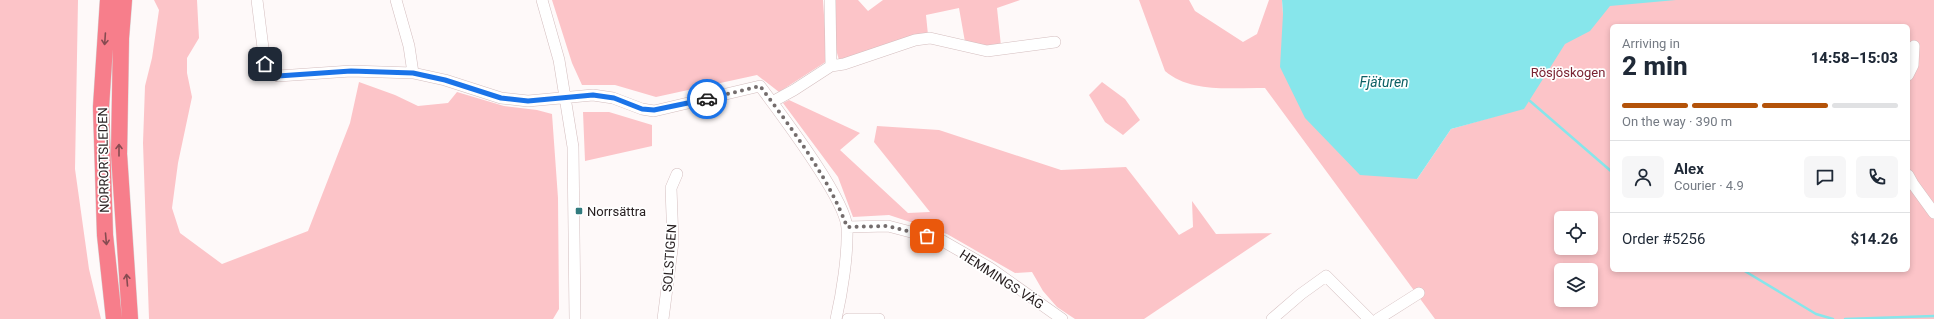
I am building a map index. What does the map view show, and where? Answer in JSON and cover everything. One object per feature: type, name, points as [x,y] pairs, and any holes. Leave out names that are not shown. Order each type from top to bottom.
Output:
[{"type":"highway","name":"NORRORTSLEDEN","points":[[108,0],[101,107],[105,235],[114,319]]},
{"type":"highway","name":"NORRORTSLEDEN","points":[[124,0],[121,38],[119,154],[130,319]]},
{"type":"street","points":[[257,0],[265,64],[278,76],[351,71],[413,73],[445,80],[501,98],[528,101],[593,95],[614,98],[642,109],[654,110],[760,86],[829,187],[839,205],[847,227],[842,284],[836,319]]},
{"type":"street","points":[[396,0],[409,46],[413,73]]},
{"type":"street","points":[[542,0],[559,60],[566,97],[574,166],[576,319]]},
{"type":"street","points":[[830,0],[831,66]]},
{"type":"street","points":[[772,102],[794,90],[831,66],[844,64],[915,40],[930,38],[988,51],[1055,42]]},
{"type":"street","points":[[1910,72],[1913,65],[1914,46]]},
{"type":"street","name":"SOLSTIGEN","points":[[663,319],[673,242],[670,188],[677,174]]},
{"type":"street","points":[[1910,179],[1934,213]]},
{"type":"street","name":"HEMMINGS VÄG","points":[[847,227],[888,226],[941,240],[990,268],[1062,319]]},
{"type":"street","points":[[1272,319],[1301,294],[1326,276],[1369,319]]},
{"type":"street","points":[[1378,319],[1420,293]]},
{"type":"street","points":[[848,319],[879,319]]},
{"type":"green space","points":[[0,0],[78,0],[75,169],[89,269],[101,319],[0,319]]},
{"type":"green space","points":[[154,0],[197,0],[199,38],[187,58],[187,73],[192,97],[178,163],[172,208],[180,233],[222,264],[308,231],[350,123],[359,82],[395,95],[418,106],[448,103],[457,92],[504,106],[537,110],[552,114],[558,198],[559,309],[553,319],[149,319],[143,143],[145,86],[152,58],[159,10]]},
{"type":"green space","points":[[552,0],[823,0],[827,61],[779,92],[757,75],[656,97],[615,85],[582,85],[572,63]]},
{"type":"green space","points":[[833,0],[858,0],[868,11],[883,0],[1020,0],[997,8],[1001,46],[979,46],[965,42],[959,8],[926,15],[928,35],[839,60],[835,46]]},
{"type":"green space","name":"Rösjöskogen","points":[[1139,0],[1189,0],[1195,11],[1243,42],[1257,34],[1269,0],[1282,0],[1283,14],[1417,179],[1451,129],[1524,108],[1588,0],[1934,0],[1934,319],[1435,319],[1265,88],[1213,88],[1187,83],[1165,71]]},
{"type":"green space","points":[[1102,82],[1125,99],[1140,120],[1123,135],[1105,122],[1089,95]]},
{"type":"green space","points":[[789,100],[860,133],[840,150],[908,213],[930,212],[874,142],[877,126],[939,130],[1061,170],[1126,167],[1179,235],[1193,227],[1192,201],[1216,234],[1272,233],[1144,319],[1075,319],[1057,307],[1043,291],[1032,272],[1015,273],[947,234],[889,215],[853,217],[838,177],[783,103]]},
{"type":"green space","points":[[583,112],[609,112],[652,125],[652,146],[585,161]]},
{"type":"water","name":"Fjäturen","points":[[1282,0],[1676,0],[1610,6],[1590,31],[1565,44],[1524,109],[1451,129],[1417,179],[1360,175],[1305,118],[1280,67],[1283,14]]},
{"type":"waterway","points":[[1530,101],[1610,170]]},
{"type":"waterway","points":[[1746,272],[1816,314],[1833,319]]},
{"type":"waterway","points":[[1845,319],[1934,316]]},
{"type":"way so far","points":[[707,99],[760,86],[829,187],[839,205],[847,227],[888,226],[927,236]]},
{"type":"place","name":"Norrsättra","points":[[579,211]]},
{"type":"route","points":[[265,64],[278,76],[325,74],[351,71],[413,73],[445,80],[501,98],[528,101],[593,95],[614,98],[642,109],[654,110],[707,99]]}]
